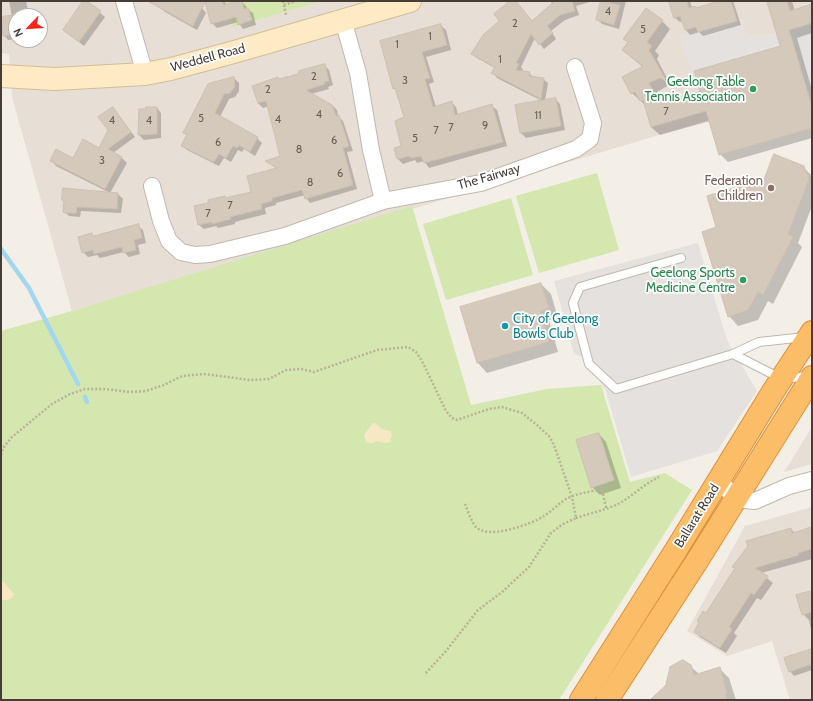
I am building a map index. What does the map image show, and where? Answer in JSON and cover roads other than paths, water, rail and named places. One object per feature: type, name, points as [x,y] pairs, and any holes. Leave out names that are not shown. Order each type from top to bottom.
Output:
[{"type":"highway","name":"Ballarat Road","points":[[581,700],[811,334]]},
{"type":"highway","name":"Ballarat Road","points":[[607,700],[745,500],[812,376]]},
{"type":"street","points":[[124,1],[146,74]]},
{"type":"street","name":"Weddell Road","points":[[1,76],[55,79],[146,74],[234,52],[410,1]]},
{"type":"street","points":[[343,20],[358,73],[371,150],[383,201]]},
{"type":"street","name":"The Fairway","points":[[152,186],[161,221],[169,241],[180,252],[195,255],[210,254],[285,236],[383,201],[481,183],[576,150],[590,139],[593,123],[575,67]]},
{"type":"street","points":[[719,480],[745,500],[812,480]]},
{"type":"lane","points":[[681,258],[580,287],[573,304],[589,364],[616,389],[733,354],[759,342],[811,334]]},
{"type":"lane","points":[[733,354],[782,379],[812,376]]},
{"type":"waterway","points":[[1,249],[29,288],[78,384]]},
{"type":"waterway","points":[[85,397],[87,402]]},
{"type":"place","name":"Geelong Table Tennis Association","points":[[753,89]]},
{"type":"place","name":"Federation Children","points":[[771,188]]},
{"type":"place","name":"Geelong Sports Medicine Centre","points":[[743,280]]},
{"type":"place","name":"City of Geelong Bowls Club","points":[[505,326]]}]
